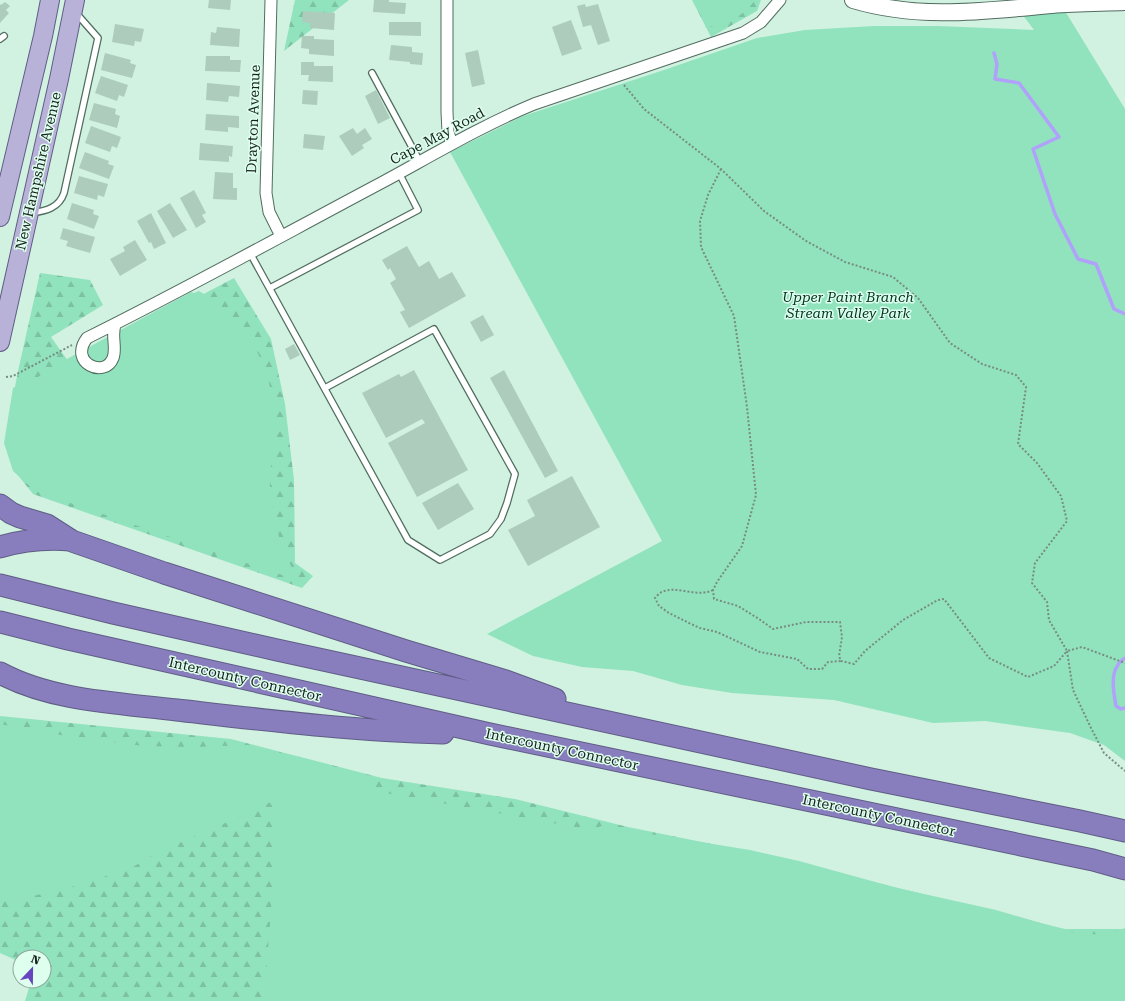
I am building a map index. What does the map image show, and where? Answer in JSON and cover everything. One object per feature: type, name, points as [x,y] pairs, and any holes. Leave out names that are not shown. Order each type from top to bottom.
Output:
[{"type":"highway","points":[[0,505],[20,517],[47,525],[72,540],[164,573],[398,649],[506,681],[623,725]]},
{"type":"highway","points":[[0,547],[28,540],[72,540]]},
{"type":"highway","points":[[0,585],[113,613],[276,650],[871,779],[1125,831]]},
{"type":"highway","name":"Intercounty Connector","points":[[0,622],[68,639],[490,734],[1093,860],[1125,869]]},
{"type":"highway","points":[[0,673],[28,686],[61,695],[96,700],[273,721],[394,732],[490,734]]},
{"type":"highway","points":[[0,688],[28,686]]},
{"type":"main road","name":"New Hampshire Avenue","points":[[0,217],[6,181],[43,36],[50,0]]},
{"type":"main road","name":"New Hampshire Avenue","points":[[0,342],[66,44],[71,3]]},
{"type":"street","name":"Drayton Avenue","points":[[271,0],[266,193],[269,212],[281,236]]},
{"type":"street","points":[[447,0],[447,112],[448,132],[452,144]]},
{"type":"street","name":"Cape May Road","points":[[83,344],[87,338],[250,253],[452,144],[518,111],[548,99],[617,77],[743,33],[761,22],[780,0]]},
{"type":"street","points":[[853,0],[876,6],[906,11],[952,13],[1054,5],[1125,2]]},
{"type":"street","points":[[83,344],[81,351],[82,357],[90,366],[98,368],[110,363],[115,350],[112,332],[115,324]]},
{"type":"lane","points":[[29,213],[44,212],[58,204],[62,199],[98,38],[71,3]]},
{"type":"lane","points":[[372,73],[420,162]]},
{"type":"lane","points":[[270,288],[418,210],[399,173]]},
{"type":"lane","points":[[250,253],[408,540],[440,560],[490,534],[501,519],[515,474],[434,329],[325,388]]},
{"type":"path","points":[[617,77],[644,110],[721,169],[764,211],[806,240],[845,262],[893,277],[918,298],[950,343],[982,364],[1016,374],[1026,387],[1018,444],[1037,463],[1062,496],[1067,521],[1035,563],[1032,583],[1047,602],[1049,620],[1066,651],[1073,690],[1090,728],[1104,753],[1125,771]]},
{"type":"path","points":[[721,169],[708,195],[700,221],[701,247],[734,316],[747,407],[756,495],[742,546],[713,590],[707,594],[671,590],[661,592],[655,598],[660,606],[669,613],[688,623],[700,628],[717,632],[760,652],[797,659],[808,669],[822,669],[828,662],[854,664],[866,651],[903,620],[938,600],[944,599],[989,658],[1028,677],[1054,666],[1066,651],[1082,647],[1125,663]]},
{"type":"path","points":[[6,377],[13,376],[77,342],[83,344]]},
{"type":"path","points":[[713,590],[714,599],[738,606],[759,618],[773,629],[806,622],[840,622],[842,637],[838,656],[841,662]]},
{"type":"green space","points":[[295,0],[349,0],[284,51]]},
{"type":"green space","points":[[692,0],[761,0],[757,11],[711,37]]},
{"type":"green space","points":[[697,0],[755,0],[739,16],[727,22],[706,28]]},
{"type":"green space","name":"Upper Paint Branch Stream Valley Park","points":[[1065,11],[1125,109],[1125,761],[1104,745],[1070,733],[985,721],[933,723],[834,700],[732,693],[682,685],[633,671],[582,667],[533,656],[487,634],[662,541],[450,152],[523,116],[757,38],[805,30],[874,26],[938,26],[1034,30],[1022,14]]},
{"type":"green space","points":[[40,273],[90,280],[103,305],[51,337],[83,382],[160,317],[234,278],[271,339],[285,404],[294,480],[295,563],[313,576],[302,588],[33,494],[13,469],[7,430],[18,371]]},
{"type":"green space","points":[[199,291],[216,302],[232,316],[256,349],[264,368],[270,387],[273,407],[274,436],[270,481],[271,501],[279,536],[287,558],[298,579],[285,576],[35,491],[13,471],[4,443],[13,388],[25,381],[38,377],[65,360],[191,292],[194,293]]},
{"type":"green space","points":[[0,716],[231,739],[382,778],[515,799],[628,827],[756,853],[1065,929],[1125,929],[1125,1001],[25,1001],[29,989],[52,989],[52,949],[12,949],[12,958],[0,953]]},
{"type":"green space","points":[[0,724],[72,737],[144,746],[195,747],[248,745],[372,776],[369,790],[598,831],[600,826],[750,850],[799,861],[897,888],[996,910],[1075,933],[1107,935],[1125,928],[1125,1001],[264,1001],[272,898],[273,801],[158,852],[131,868],[58,891],[0,902]]},
{"type":"building","points":[[209,0],[231,0],[230,10],[208,8]]},
{"type":"building","points":[[374,0],[389,0],[389,2],[406,3],[405,14],[373,12]]},
{"type":"building","points":[[5,2],[10,6],[6,10],[9,13],[0,23],[0,4],[1,5]]},
{"type":"building","points":[[585,4],[586,7],[598,4],[610,41],[598,45],[591,25],[583,27],[577,6]]},
{"type":"building","points":[[303,11],[335,13],[334,30],[310,28],[310,23],[302,22]]},
{"type":"building","points":[[571,20],[582,49],[562,56],[552,27]]},
{"type":"building","points":[[389,22],[421,22],[421,36],[389,35]]},
{"type":"building","points":[[115,24],[144,29],[141,42],[135,41],[134,46],[112,42]]},
{"type":"building","points":[[217,27],[240,29],[239,47],[210,45],[211,32],[216,33]]},
{"type":"building","points":[[302,36],[314,36],[314,39],[334,40],[334,56],[309,54],[309,49],[301,48]]},
{"type":"building","points":[[391,45],[412,47],[412,52],[423,53],[422,65],[389,60]]},
{"type":"building","points":[[478,50],[485,84],[472,87],[465,53]]},
{"type":"building","points":[[105,53],[131,60],[130,63],[136,65],[132,78],[101,70]]},
{"type":"building","points":[[206,56],[230,56],[230,60],[241,60],[240,72],[205,71]]},
{"type":"building","points":[[301,62],[314,62],[314,66],[333,66],[333,82],[308,81],[309,75],[301,75]]},
{"type":"building","points":[[101,76],[128,85],[124,97],[119,95],[117,101],[95,93]]},
{"type":"building","points":[[207,83],[240,86],[239,97],[229,96],[228,102],[206,100]]},
{"type":"building","points":[[303,90],[318,91],[317,105],[302,104]]},
{"type":"building","points":[[376,90],[390,118],[378,124],[365,96]]},
{"type":"building","points":[[94,103],[116,109],[115,114],[120,116],[117,128],[89,120]]},
{"type":"building","points":[[206,114],[239,116],[239,128],[228,127],[228,132],[205,130]]},
{"type":"building","points":[[91,126],[121,137],[117,148],[112,146],[110,152],[85,143]]},
{"type":"building","points":[[353,128],[357,134],[365,128],[372,139],[362,145],[364,148],[352,156],[339,136]]},
{"type":"building","points":[[304,134],[325,136],[323,150],[303,148]]},
{"type":"building","points":[[200,143],[233,146],[232,157],[229,156],[229,162],[199,160]]},
{"type":"building","points":[[85,152],[109,161],[108,164],[114,166],[109,179],[79,168]]},
{"type":"building","points":[[215,172],[233,173],[233,188],[237,188],[237,200],[213,199]]},
{"type":"building","points":[[79,176],[108,184],[104,197],[98,195],[97,200],[74,193]]},
{"type":"building","points":[[194,190],[206,213],[202,215],[206,222],[196,228],[180,198]]},
{"type":"building","points":[[72,203],[94,210],[93,214],[99,216],[94,229],[67,219]]},
{"type":"building","points":[[170,203],[187,230],[173,238],[157,211]]},
{"type":"building","points":[[151,213],[166,243],[154,249],[137,221]]},
{"type":"building","points":[[63,228],[95,237],[90,253],[66,246],[68,241],[60,239]]},
{"type":"building","points":[[135,240],[147,260],[120,276],[110,259],[125,251],[123,247]]},
{"type":"building","points":[[407,246],[419,267],[429,261],[439,279],[452,272],[466,296],[409,328],[400,312],[405,310],[390,283],[396,279],[390,268],[388,270],[382,260]]},
{"type":"building","points":[[483,315],[494,335],[481,342],[470,322]]},
{"type":"building","points":[[294,344],[300,355],[290,360],[285,349]]},
{"type":"building","points":[[414,370],[468,470],[417,497],[388,443],[425,423],[422,419],[386,438],[362,393],[399,374],[401,377]]},
{"type":"building","points":[[504,370],[558,471],[545,478],[490,378]]},
{"type":"building","points":[[572,476],[600,527],[528,566],[508,530],[535,516],[527,500]]},
{"type":"building","points":[[458,483],[474,509],[438,530],[422,503]]},
{"type":"waterway","points":[[994,53],[997,64],[995,79],[1019,83],[1059,137],[1033,149],[1055,214],[1078,259],[1096,264],[1114,309],[1125,314]]},
{"type":"waterway","points":[[1125,658],[1119,663],[1113,679],[1116,706],[1121,709],[1125,708]]}]
